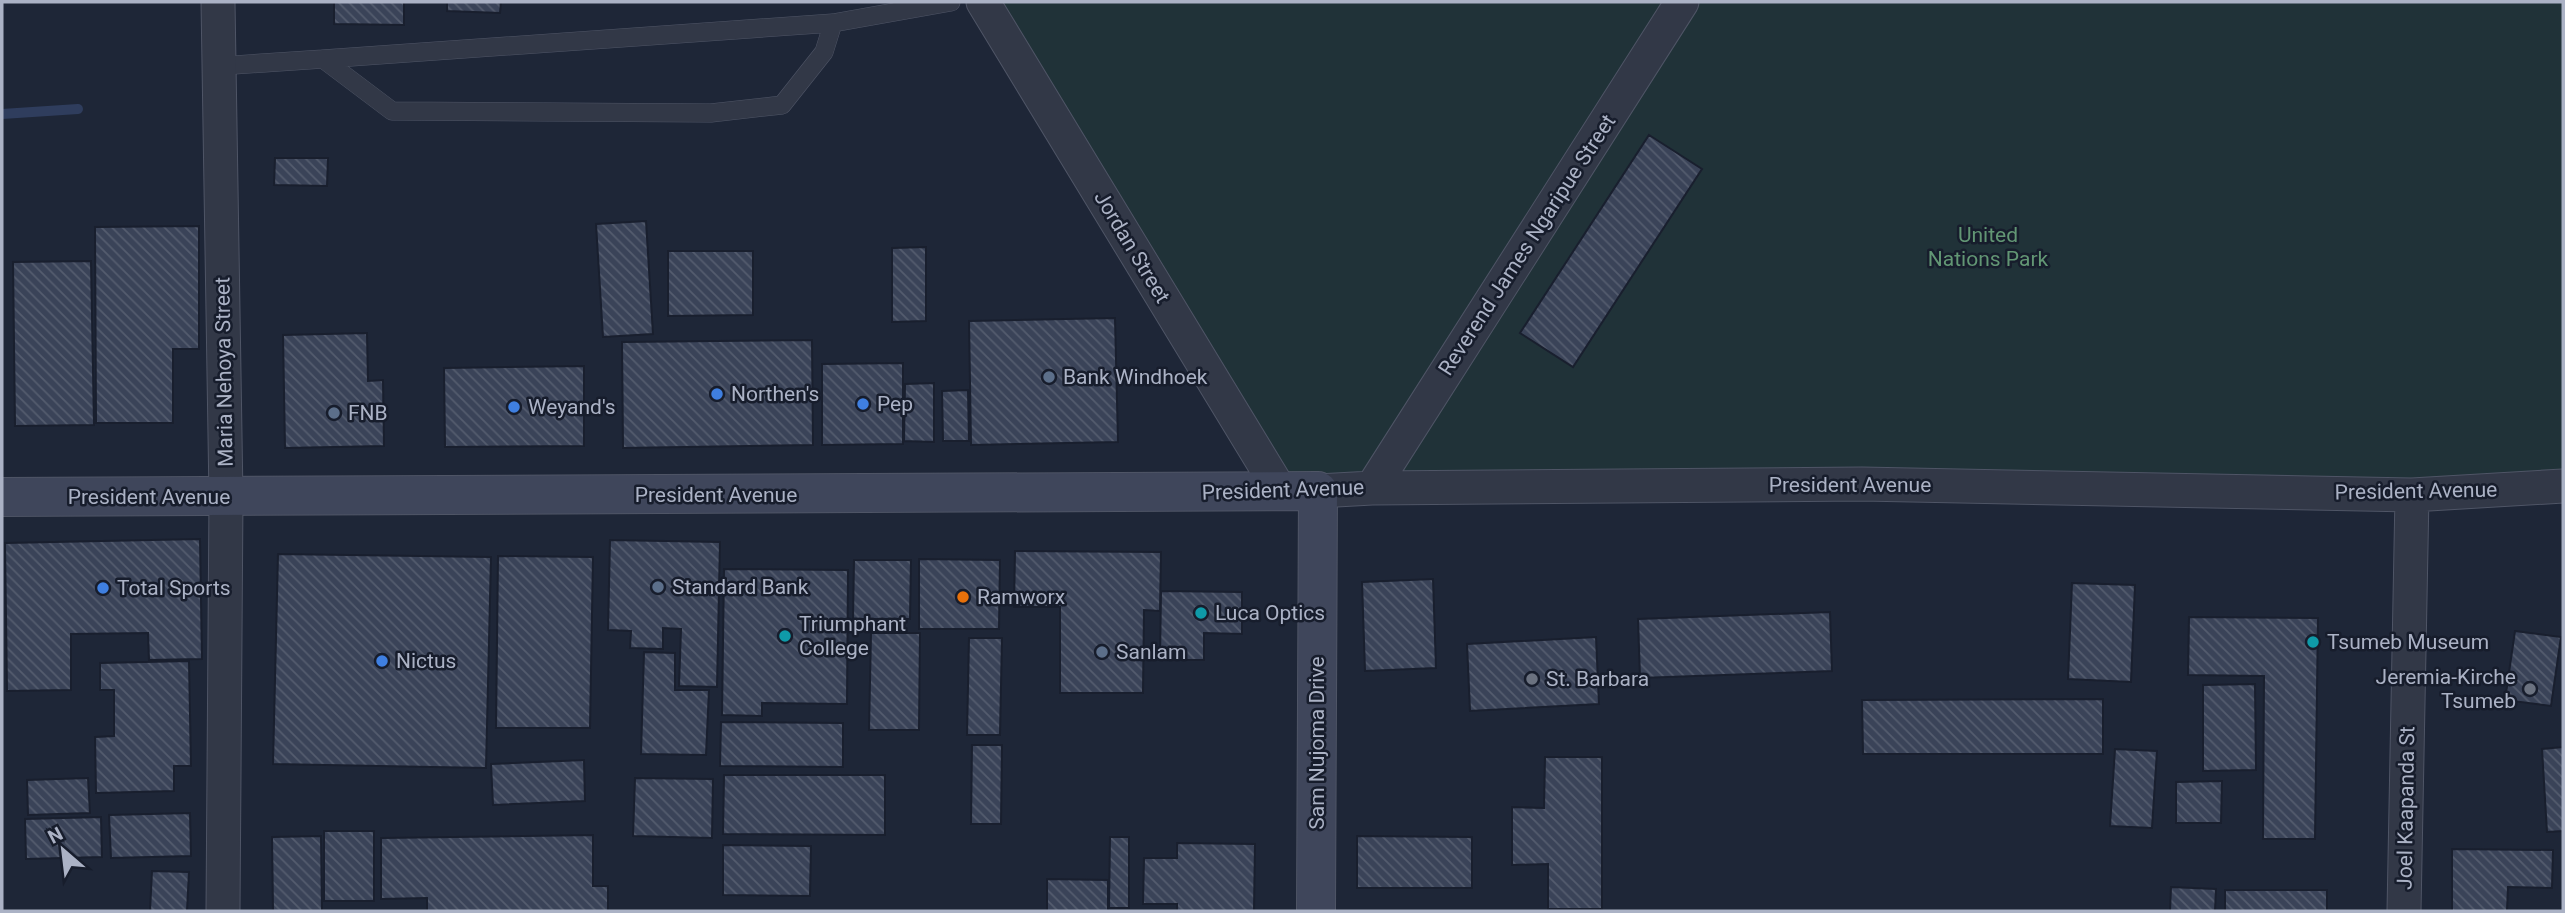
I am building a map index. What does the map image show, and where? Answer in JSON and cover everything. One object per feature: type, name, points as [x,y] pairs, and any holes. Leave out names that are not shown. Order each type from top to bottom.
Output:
[{"type":"street","name":"Maria Nehoya Street","points":[[218,2],[226,497],[223,911]]},
{"type":"street","name":"Jordan Street","points":[[983,2],[1281,492]]},
{"type":"street","name":"Reverend James Ngaripue Street","points":[[1372,488],[1682,2]]},
{"type":"street","name":"President Avenue","points":[[2,497],[1281,492],[1372,488],[1863,484],[2412,495],[2563,486]]},
{"type":"street","name":"Sam Nujoma Drive","points":[[1316,911],[1318,491]]},
{"type":"street","name":"Joel Kaapanda St","points":[[2404,911],[2412,495]]},
{"type":"lane","points":[[219,66],[833,23],[951,2]]},
{"type":"lane","points":[[323,59],[392,111],[711,113],[782,105],[824,52],[833,23]]},
{"type":"green space","name":"United Nations Park","points":[[970,2],[2563,2],[2563,486],[1281,492]]},
{"type":"building","points":[[334,2],[404,2],[404,25],[334,24]]},
{"type":"building","points":[[447,2],[501,2],[500,13],[447,11]]},
{"type":"building","points":[[1649,135],[1702,169],[1573,367],[1520,333]]},
{"type":"building","points":[[275,158],[328,158],[327,186],[274,185]]},
{"type":"building","points":[[646,221],[653,334],[603,337],[596,224]]},
{"type":"building","points":[[199,226],[199,349],[173,349],[173,423],[96,423],[95,227]]},
{"type":"building","points":[[926,247],[926,321],[892,322],[892,248]]},
{"type":"building","points":[[668,251],[753,251],[753,315],[668,316]]},
{"type":"building","points":[[91,261],[94,425],[15,426],[13,262]]},
{"type":"building","name":"Bank Windhoek","points":[[1115,318],[1118,442],[971,445],[969,321]]},
{"type":"building","name":"FNB","points":[[367,333],[368,381],[383,380],[384,446],[285,448],[283,335]]},
{"type":"building","name":"Northen's","points":[[812,340],[813,445],[623,448],[622,342]]},
{"type":"building","name":"Pep","points":[[903,363],[903,444],[822,445],[822,364]]},
{"type":"building","name":"Weyand's","points":[[584,366],[584,446],[445,447],[444,368]]},
{"type":"building","points":[[934,383],[934,442],[904,441],[905,384]]},
{"type":"building","points":[[968,390],[969,441],[943,441],[942,391]]},
{"type":"building","name":"Total Sports","points":[[200,539],[202,659],[149,660],[148,633],[71,634],[71,690],[7,691],[5,543]]},
{"type":"building","points":[[610,540],[720,542],[717,687],[679,686],[681,629],[663,628],[663,649],[630,648],[631,631],[608,630]]},
{"type":"building","name":"Sanlam","points":[[1015,551],[1161,552],[1160,611],[1144,610],[1143,693],[1060,693],[1060,607],[1014,607]]},
{"type":"building","name":"Nictus","points":[[278,554],[491,557],[486,768],[273,764]]},
{"type":"building","points":[[498,556],[593,557],[590,728],[496,728]]},
{"type":"building","points":[[919,559],[1000,560],[999,629],[919,629]]},
{"type":"building","points":[[854,560],[911,560],[910,619],[853,619]]},
{"type":"building","name":"Triumphant College","points":[[724,569],[848,570],[847,704],[762,703],[762,716],[722,715]]},
{"type":"building","points":[[1433,579],[1436,668],[1365,671],[1362,582]]},
{"type":"building","points":[[2072,583],[2135,585],[2131,682],[2068,679]]},
{"type":"building","name":"Luca Optics","points":[[1161,591],[1242,592],[1242,634],[1204,633],[1204,660],[1160,660]]},
{"type":"building","points":[[1830,612],[1832,671],[1640,678],[1638,619]]},
{"type":"building","points":[[2189,617],[2318,618],[2315,839],[2263,839],[2264,676],[2188,675]]},
{"type":"building","points":[[2515,631],[2561,637],[2551,706],[2505,700]]},
{"type":"building","points":[[871,633],[920,633],[919,730],[869,730]]},
{"type":"building","points":[[1596,637],[1599,704],[1470,711],[1467,644]]},
{"type":"building","points":[[969,638],[1002,638],[1000,735],[967,735]]},
{"type":"building","points":[[644,652],[675,653],[675,690],[709,690],[706,755],[641,754]]},
{"type":"building","points":[[189,661],[191,766],[174,766],[174,791],[96,793],[95,737],[114,736],[114,690],[100,690],[100,663]]},
{"type":"building","points":[[2255,684],[2256,770],[2203,771],[2203,685]]},
{"type":"building","points":[[2103,699],[2103,754],[1863,754],[1862,700]]},
{"type":"building","points":[[721,722],[843,723],[843,767],[720,766]]},
{"type":"building","points":[[972,745],[1002,745],[1001,824],[971,824]]},
{"type":"building","points":[[2563,747],[2563,831],[2547,832],[2542,749]]},
{"type":"building","points":[[2115,749],[2157,751],[2152,828],[2110,826]]},
{"type":"building","points":[[1545,757],[1602,757],[1602,909],[1548,909],[1548,864],[1512,865],[1512,807],[1544,808]]},
{"type":"building","points":[[584,760],[585,801],[493,805],[491,764]]},
{"type":"building","points":[[724,775],[885,775],[885,835],[723,834]]},
{"type":"building","points":[[88,778],[90,813],[28,815],[27,780]]},
{"type":"building","points":[[635,778],[713,779],[712,838],[633,836]]},
{"type":"building","points":[[2222,781],[2221,823],[2176,823],[2176,782]]},
{"type":"building","points":[[190,813],[191,856],[111,858],[109,815]]},
{"type":"building","points":[[101,817],[102,857],[26,859],[25,819]]},
{"type":"building","points":[[324,831],[374,831],[374,901],[324,901]]},
{"type":"building","points":[[593,835],[593,886],[608,886],[608,911],[427,911],[427,898],[381,899],[381,838]]},
{"type":"building","points":[[321,836],[322,911],[273,911],[272,837]]},
{"type":"building","points":[[1357,836],[1472,837],[1472,888],[1357,888]]},
{"type":"building","points":[[1110,837],[1129,837],[1129,908],[1109,908]]},
{"type":"building","points":[[1177,843],[1255,844],[1254,911],[1177,911],[1177,904],[1143,904],[1144,858],[1177,858]]},
{"type":"building","points":[[723,845],[811,846],[810,896],[723,895]]},
{"type":"building","points":[[2452,849],[2553,850],[2552,888],[2508,887],[2507,911],[2452,911]]},
{"type":"building","points":[[152,871],[189,872],[187,911],[150,911]]},
{"type":"building","points":[[1047,879],[1108,880],[1108,911],[1047,911]]},
{"type":"building","points":[[2171,887],[2216,889],[2215,911],[2170,911]]},
{"type":"building","points":[[2225,890],[2327,890],[2327,911],[2225,911]]},
{"type":"waterway","points":[[2,114],[78,109]]},
{"type":"place","name":"Bank Windhoek","points":[[1049,377]]},
{"type":"place","name":"Northen's","points":[[717,394]]},
{"type":"place","name":"Pep","points":[[863,404]]},
{"type":"place","name":"Weyand's","points":[[514,407]]},
{"type":"place","name":"FNB","points":[[334,413]]},
{"type":"place","name":"Standard Bank","points":[[658,587]]},
{"type":"place","name":"Total Sports","points":[[103,588]]},
{"type":"place","name":"Ramworx","points":[[963,597]]},
{"type":"place","name":"Luca Optics","points":[[1201,613]]},
{"type":"place","name":"Triumphant College","points":[[785,636]]},
{"type":"place","name":"Tsumeb Museum","points":[[2313,642]]},
{"type":"place","name":"Sanlam","points":[[1102,652]]},
{"type":"place","name":"Nictus","points":[[382,661]]},
{"type":"place","name":"St. Barbara","points":[[1532,679]]},
{"type":"place","name":"Jeremia-Kirche Tsumeb","points":[[2530,689]]}]
